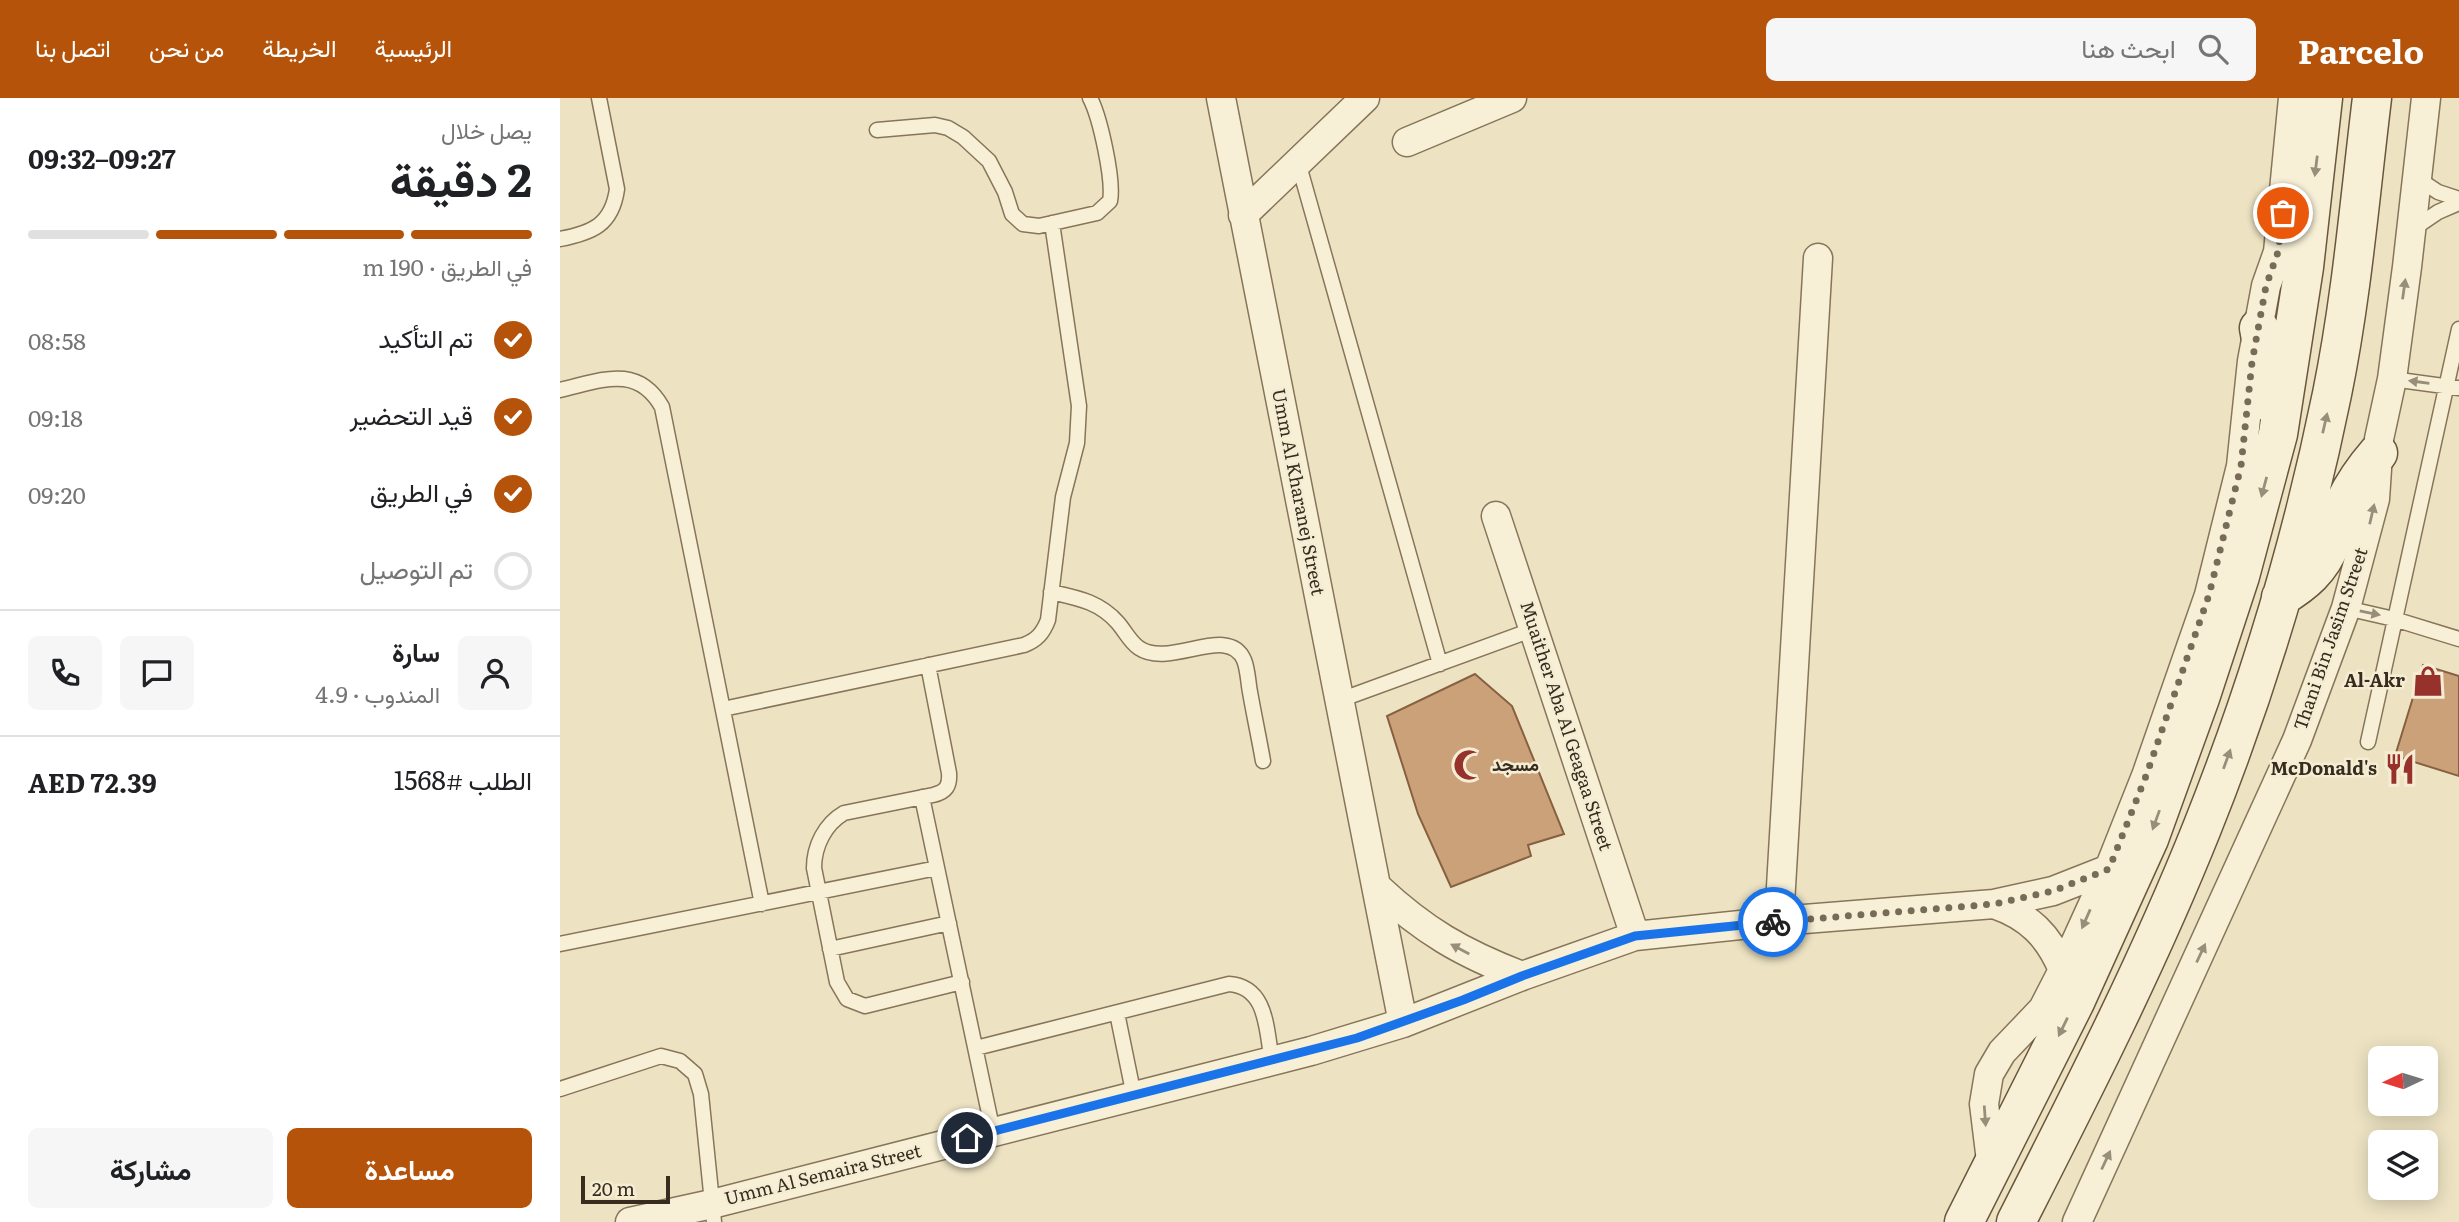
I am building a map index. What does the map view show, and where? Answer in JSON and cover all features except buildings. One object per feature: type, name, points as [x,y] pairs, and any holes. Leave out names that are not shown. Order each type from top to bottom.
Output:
[{"type":"main road","points":[[1964,1222],[2075,1002],[2149,839],[2240,576],[2278,434],[2304,267],[2323,98]]},
{"type":"main road","points":[[2016,1222],[2124,1008],[2202,828],[2281,597],[2332,393],[2348,299],[2372,98]]},
{"type":"main road","points":[[2259,328],[2278,434]]},
{"type":"main road","points":[[2281,597],[2313,575],[2322,562],[2331,545],[2343,505],[2359,475],[2378,453]]},
{"type":"street","name":"Umm Al Kharanej Street","points":[[1221,98],[1403,1023]]},
{"type":"street","points":[[1243,215],[1365,98]]},
{"type":"street","points":[[1408,142],[1512,98]]},
{"type":"street","points":[[1992,1169],[1984,1104],[1989,1074],[2002,1052],[2043,1009],[2063,970],[2109,869],[2146,776],[2209,595],[2241,466],[2247,396],[2266,286],[2278,252],[2293,98]]},
{"type":"street","name":"Thani Bin Jasim Street","points":[[2077,1222],[2297,740],[2346,608],[2375,499],[2378,453],[2392,379],[2426,98]]},
{"type":"street","points":[[1779,921],[1818,258]]},
{"type":"street","name":"Muaither Aba Al Geagaa Street","points":[[1496,516],[1635,936]]},
{"type":"street","name":"Umm Al Semaira Street","points":[[630,1222],[713,1213],[993,1132],[1272,1061],[1403,1023],[1522,976],[1635,936],[1779,921],[1994,904],[2053,891],[2109,869]]},
{"type":"street","points":[[1377,887],[1409,916],[1444,941],[1482,961],[1522,976]]},
{"type":"street","points":[[1994,904],[2012,911],[2037,928],[2055,952],[2063,970]]},
{"type":"lane","points":[[560,239],[587,233],[599,226],[609,215],[615,202],[617,190],[600,98]]},
{"type":"lane","points":[[877,130],[919,126],[948,128],[963,137],[989,161],[1016,220],[1030,226],[1052,223],[1097,213],[1110,201],[1109,172],[1096,108],[1090,98]]},
{"type":"lane","points":[[1298,162],[1440,664]]},
{"type":"lane","points":[[2417,178],[2438,192],[2459,201]]},
{"type":"lane","points":[[2412,230],[2459,201]]},
{"type":"lane","points":[[723,709],[1032,642],[1044,629],[1048,620],[1063,497],[1077,443],[1079,406],[1052,223]]},
{"type":"lane","points":[[2368,742],[2395,619],[2453,387],[2459,330]]},
{"type":"lane","points":[[560,390],[622,378],[648,387],[662,407],[762,904]]},
{"type":"lane","points":[[2392,379],[2453,387]]},
{"type":"lane","points":[[1051,592],[1087,600],[1099,606],[1110,614],[1139,648],[1151,653],[1179,654],[1218,644],[1235,649],[1245,664],[1263,761]]},
{"type":"lane","points":[[2346,608],[2395,619],[2459,639]]},
{"type":"lane","points":[[1340,700],[1534,629]]},
{"type":"lane","points":[[928,665],[950,781],[947,788],[942,793],[852,810],[835,818],[828,825],[815,853],[814,867],[840,992],[856,1004],[875,1004],[962,982]]},
{"type":"lane","points":[[922,797],[993,1132]]},
{"type":"lane","points":[[560,944],[937,867]]},
{"type":"lane","points":[[830,949],[949,923]]},
{"type":"lane","points":[[976,1048],[1229,984],[1250,989],[1260,1002],[1272,1061]]},
{"type":"lane","points":[[1117,1013],[1134,1096]]},
{"type":"lane","points":[[560,1090],[661,1056],[680,1061],[695,1074],[701,1094],[713,1213]]},
{"type":"way so far","points":[[1773,922],[1994,904],[2053,891],[2109,869],[2146,776],[2209,595],[2241,466],[2252,362],[2266,286],[2278,252],[2283,213]]},
{"type":"place","name":"Al-Akr","points":[[2428,681]]},
{"type":"place","name":"مسجد","points":[[1469,765]]},
{"type":"place","name":"McDonald's","points":[[2400,769]]},
{"type":"route","points":[[967,1138],[1357,1038],[1635,936],[1773,922]]}]
